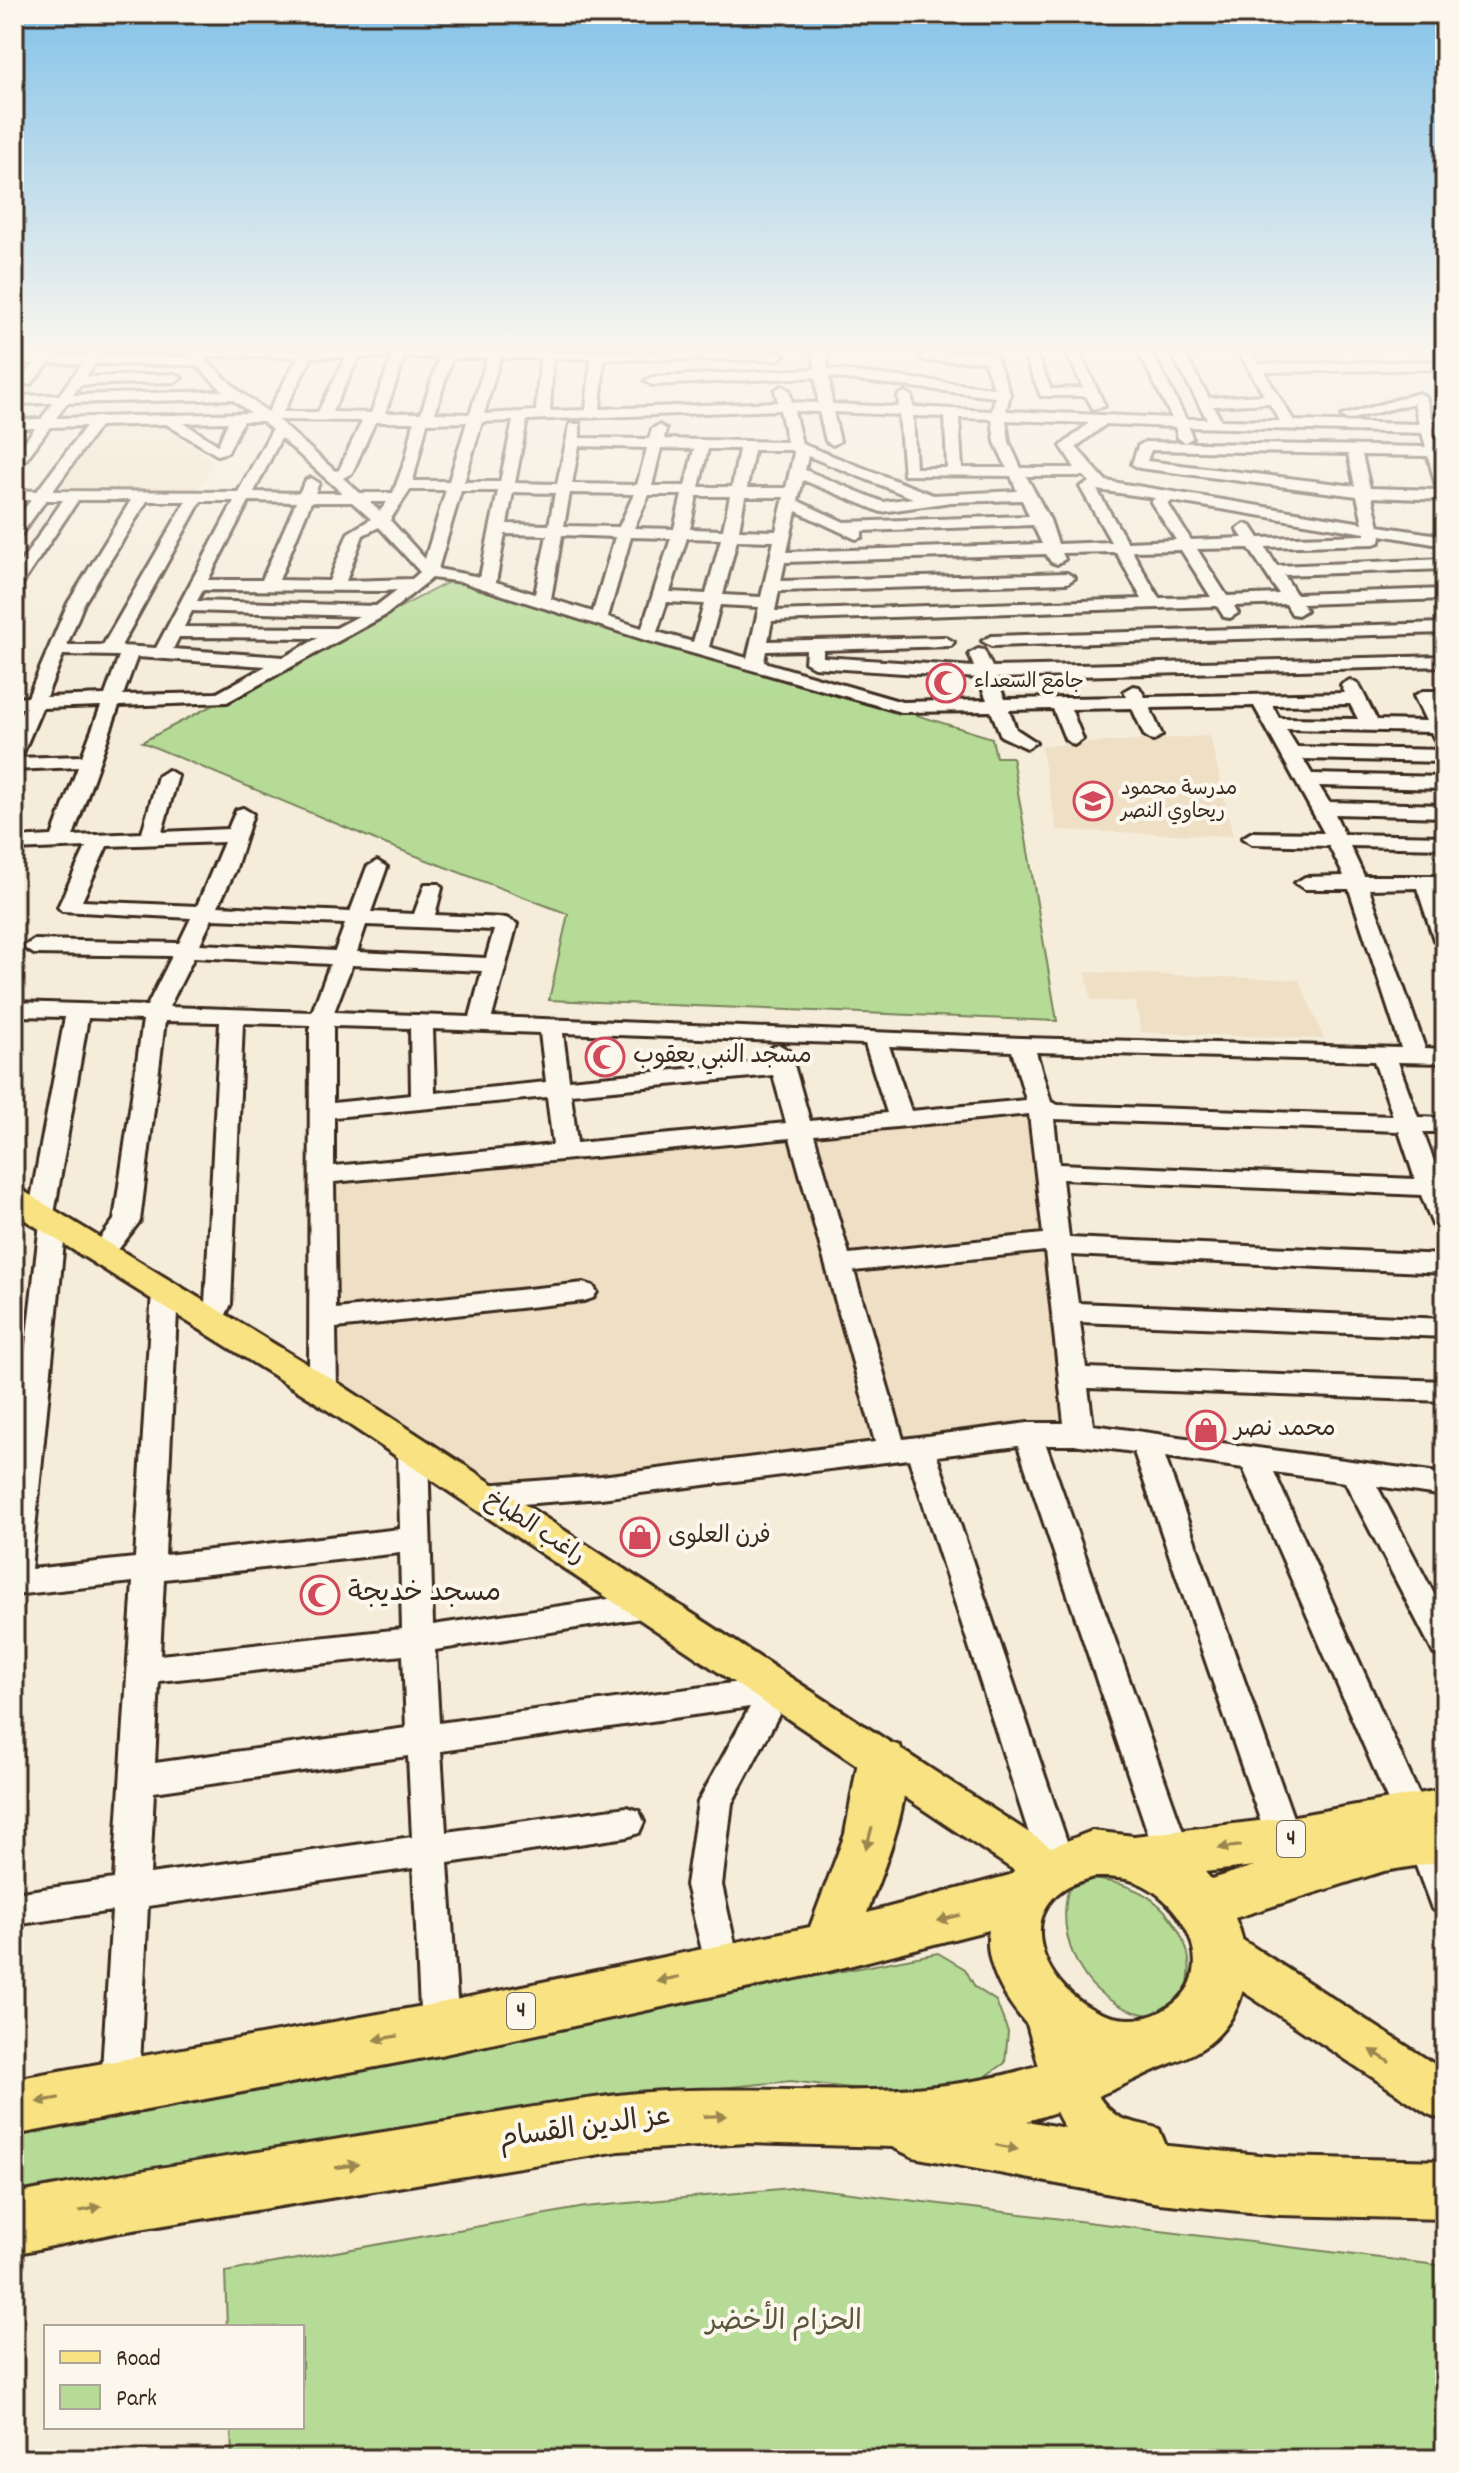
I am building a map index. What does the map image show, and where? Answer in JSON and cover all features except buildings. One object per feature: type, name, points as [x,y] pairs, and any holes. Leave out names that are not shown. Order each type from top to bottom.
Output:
[{"type":"highway","points":[[829,1947],[870,1834],[883,1761]]},
{"type":"highway","name":"4","points":[[1154,1856],[1284,1840],[1432,1827]]},
{"type":"highway","name":"4","points":[[1203,1905],[1384,1849],[1432,1827]]},
{"type":"highway","points":[[1092,1854],[1154,1856],[1161,1869],[1184,1885],[1203,1905],[1216,1928],[1222,1952],[1221,1978],[1213,2002],[1198,2022],[1176,2036],[1149,2044],[1122,2045],[1094,2039],[1068,2027],[1046,2010],[1028,1988],[1017,1964],[1013,1928],[1043,1876],[1092,1854]]},
{"type":"highway","name":"4","points":[[14,2107],[440,2029],[722,1967],[829,1947],[980,1910],[1043,1876]]},
{"type":"highway","name":"عز الدين القسام","points":[[14,2224],[115,2204],[619,2123],[747,2115],[875,2121],[973,2109],[1071,2082],[1149,2044]]},
{"type":"highway","points":[[875,2121],[1159,2174],[1279,2186],[1445,2189]]},
{"type":"main road","name":"راغب الطباخ","points":[[36,1212],[323,1390],[484,1496],[883,1761],[1043,1876]]},
{"type":"main road","points":[[1222,1952],[1445,2098]]},
{"type":"main road","points":[[1046,2010],[1071,2082],[1091,2124],[1121,2142],[1445,2189]]},
{"type":"street","points":[[14,533],[63,466]]},
{"type":"street","points":[[162,653],[201,585],[255,466]]},
{"type":"street","points":[[269,584],[317,466]]},
{"type":"street","points":[[320,466],[381,520],[423,578]]},
{"type":"street","points":[[331,476],[345,473],[348,466]]},
{"type":"street","points":[[336,585],[356,533],[381,520],[401,492],[410,466]]},
{"type":"street","points":[[24,703],[221,698],[380,611],[423,578],[461,466]]},
{"type":"street","points":[[487,584],[512,466]]},
{"type":"street","points":[[542,601],[567,466]]},
{"type":"street","points":[[599,619],[625,531],[650,466]]},
{"type":"street","points":[[648,635],[681,533],[697,466]]},
{"type":"street","points":[[700,650],[730,535],[743,466]]},
{"type":"street","points":[[754,666],[783,536],[795,501],[798,466]]},
{"type":"street","points":[[849,466],[934,501]]},
{"type":"street","points":[[909,466],[909,472],[1088,472]]},
{"type":"street","points":[[955,466],[955,473]]},
{"type":"street","points":[[1013,466],[1083,606]]},
{"type":"street","points":[[1084,466],[1101,485]]},
{"type":"street","points":[[1153,466],[1228,477],[1275,466]]},
{"type":"street","points":[[1176,466],[1159,502],[1241,633]]},
{"type":"street","points":[[1227,466],[1228,477]]},
{"type":"street","points":[[1304,466],[1365,492],[1445,494],[1441,466]]},
{"type":"street","points":[[779,557],[1374,539],[1376,531],[1358,466]]},
{"type":"street","points":[[797,472],[881,507],[1028,495]]},
{"type":"street","points":[[795,501],[843,493],[883,479]]},
{"type":"street","points":[[1153,603],[1088,487],[1101,485],[1445,541]]},
{"type":"street","points":[[14,495],[357,498],[455,486],[738,490],[795,501],[889,553],[922,581],[945,611]]},
{"type":"street","points":[[14,753],[24,703],[55,650],[76,603],[143,494]]},
{"type":"street","points":[[14,584],[74,495]]},
{"type":"street","points":[[109,651],[196,496]]},
{"type":"street","points":[[1234,509],[1271,571],[1358,698],[1370,725]]},
{"type":"street","points":[[842,527],[1042,520]]},
{"type":"street","points":[[500,529],[783,536]]},
{"type":"street","points":[[14,557],[32,557]]},
{"type":"street","points":[[1271,571],[1445,564]]},
{"type":"street","points":[[201,585],[336,585],[464,577],[648,635],[901,707],[998,708],[1358,698]]},
{"type":"street","points":[[768,601],[922,581],[1067,578]]},
{"type":"street","points":[[660,597],[945,611],[1445,594]]},
{"type":"street","points":[[190,606],[380,611]]},
{"type":"street","points":[[1027,742],[1008,732],[984,673],[985,647],[1107,637],[1445,628]]},
{"type":"street","points":[[176,632],[339,633]]},
{"type":"street","points":[[1107,637],[1153,735]]},
{"type":"street","points":[[758,646],[945,642]]},
{"type":"street","points":[[815,645],[814,662],[984,673],[1445,661]]},
{"type":"street","points":[[55,650],[130,651],[285,662]]},
{"type":"street","points":[[60,843],[130,651]]},
{"type":"street","points":[[186,698],[210,656]]},
{"type":"street","points":[[1443,732],[1423,696],[1445,696]]},
{"type":"street","points":[[1261,702],[1322,808],[1357,883],[1415,1054]]},
{"type":"street","points":[[1061,706],[1074,739]]},
{"type":"street","points":[[1275,723],[1370,725],[1443,732]]},
{"type":"street","points":[[1291,753],[1445,756]]},
{"type":"street","points":[[14,764],[90,761]]},
{"type":"street","points":[[150,839],[168,776]]},
{"type":"street","points":[[1306,780],[1445,783]]},
{"type":"street","points":[[1322,808],[1445,811]]},
{"type":"street","points":[[14,844],[150,839],[240,824],[205,911],[155,1013],[127,1221],[102,1253]]},
{"type":"street","points":[[1252,838],[1445,842]]},
{"type":"street","points":[[99,841],[69,907],[506,924],[479,1025]]},
{"type":"street","points":[[323,1390],[321,1018],[377,867]]},
{"type":"street","points":[[1305,883],[1435,882],[1445,940]]},
{"type":"street","points":[[423,919],[432,888]]},
{"type":"street","points":[[34,947],[187,950],[495,965]]},
{"type":"street","points":[[14,1009],[772,1033],[1022,1045],[1445,1056]]},
{"type":"street","points":[[78,1011],[36,1212],[14,1582],[418,1539]]},
{"type":"street","points":[[210,1320],[218,1304],[232,1015]]},
{"type":"street","points":[[421,1022],[423,1101]]},
{"type":"street","points":[[551,1027],[566,1151]]},
{"type":"street","points":[[772,1033],[839,1264],[906,1450],[1043,1876]]},
{"type":"street","points":[[875,1038],[901,1119]]},
{"type":"street","points":[[1022,1045],[1040,1106],[1080,1434]]},
{"type":"street","points":[[1383,1053],[1408,1124],[1438,1187],[1445,1227]]},
{"type":"street","points":[[322,1111],[782,1067]]},
{"type":"street","points":[[322,1175],[1040,1106],[1055,1112],[1445,1125]]},
{"type":"street","points":[[1048,1171],[1438,1187]]},
{"type":"street","points":[[839,1264],[1057,1244],[1445,1264]]},
{"type":"street","points":[[120,2086],[165,1292]]},
{"type":"street","points":[[323,1320],[584,1292]]},
{"type":"street","points":[[1065,1312],[1445,1328]]},
{"type":"street","points":[[1073,1377],[1445,1391]]},
{"type":"street","points":[[1028,1434],[1154,1856]]},
{"type":"street","points":[[484,1496],[601,1487],[1028,1434],[1080,1434],[1445,1485]]},
{"type":"street","points":[[1146,1444],[1284,1840]]},
{"type":"street","points":[[413,1452],[418,1539],[418,1640],[440,2029]]},
{"type":"street","points":[[1254,1459],[1432,1827],[1445,1898]]},
{"type":"street","points":[[1355,1473],[1445,1645]]},
{"type":"street","points":[[144,1670],[418,1640],[648,1605]]},
{"type":"street","points":[[137,1780],[776,1690]]},
{"type":"street","points":[[722,1967],[704,1885],[715,1802],[776,1690]]},
{"type":"street","points":[[14,1909],[627,1822]]},
{"type":"shaded area","points":[[69,466],[212,466],[195,494],[50,492]]},
{"type":"shaded area","points":[[1210,736],[1233,836],[1057,830],[1041,746]]},
{"type":"shaded area","points":[[1086,972],[1299,980],[1324,1039],[1141,1032],[1136,1002],[1091,1000]]},
{"type":"shaded area","points":[[1030,1110],[1070,1423],[492,1489],[331,1384],[328,1178]]},
{"type":"green space","points":[[460,576],[992,738],[996,757],[1012,757],[1057,1021],[549,1000],[568,914],[385,844],[142,742]]},
{"type":"green space","points":[[1088,1879],[1121,1884],[1135,1890],[1160,1906],[1170,1917],[1186,1947],[1189,1964],[1186,1989],[1175,2006],[1163,2013],[1150,2015],[1135,2012],[1107,1998],[1080,1969],[1067,1935],[1066,1899],[1069,1887]]},
{"type":"green space","points":[[938,1953],[965,1969],[975,1987],[996,2001],[1008,2032],[1005,2063],[952,2100],[791,2081],[523,2108],[14,2197],[14,2128]]},
{"type":"green space","name":"الحزام الأخضر","points":[[802,2187],[1445,2266],[1445,2459],[232,2459],[231,2429],[304,2429],[304,2325],[227,2325],[225,2272],[585,2207]]},
{"type":"place","name":"جامع السعداء","points":[[946,683]]},
{"type":"place","name":"مدرسة محمود ريحاوي النصر","points":[[1093,801]]},
{"type":"place","name":"مسجد النبي يعقوب","points":[[605,1057]]},
{"type":"place","name":"محمد نصر","points":[[1206,1430]]},
{"type":"place","name":"فرن العلوى","points":[[640,1537]]},
{"type":"place","name":"مسجد خديجة","points":[[320,1595]]}]
